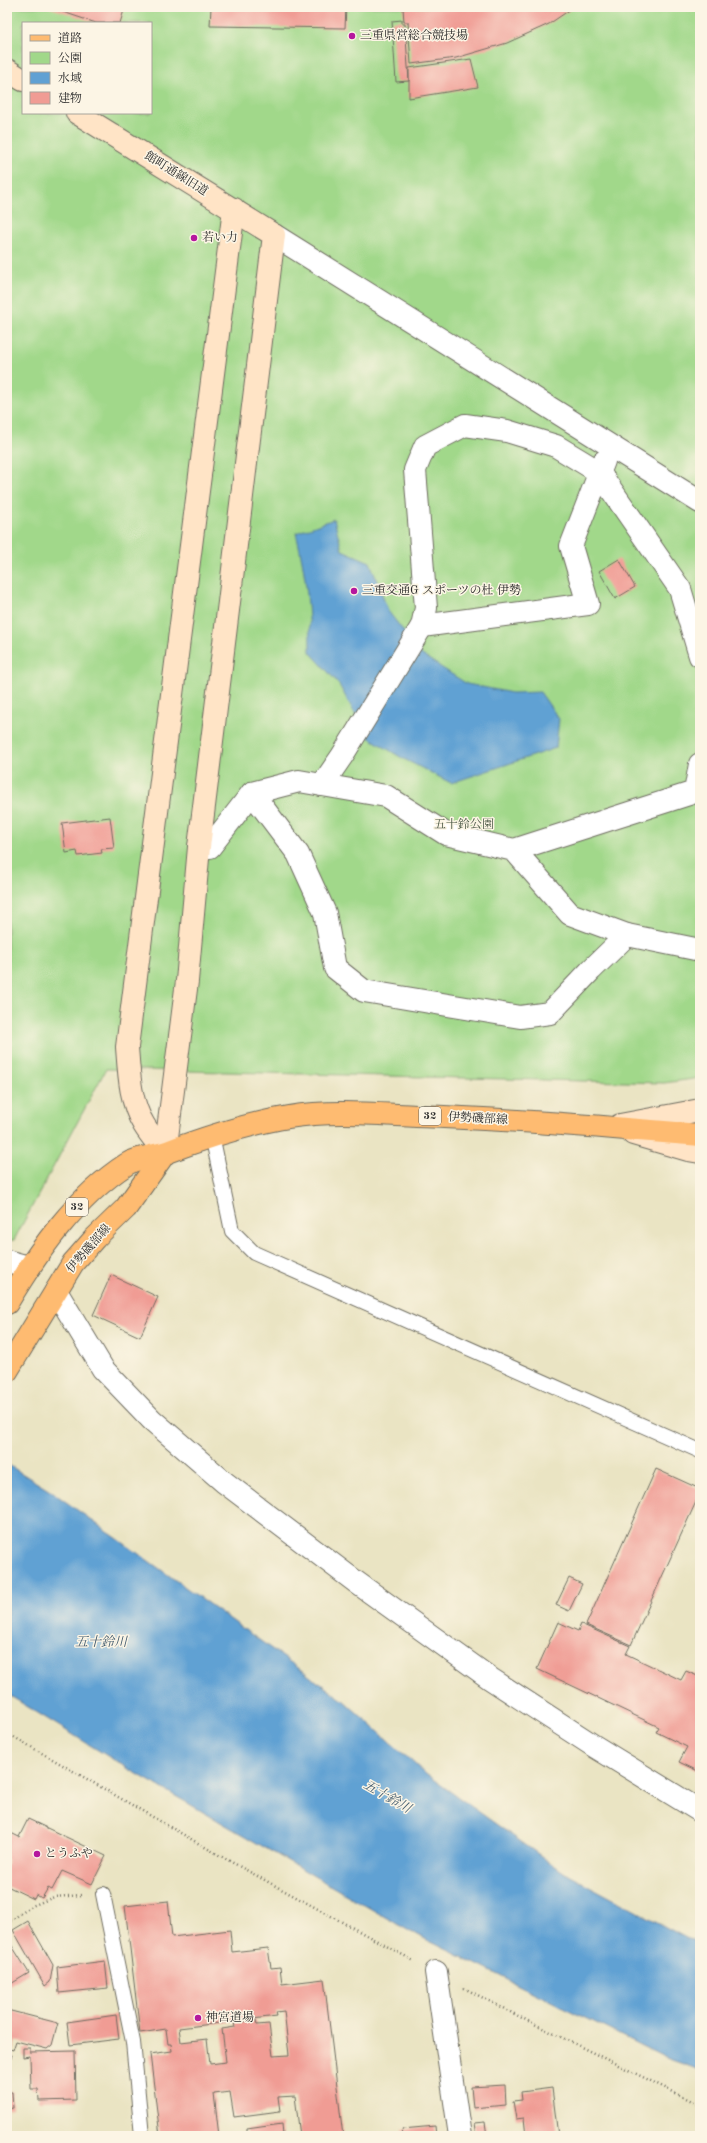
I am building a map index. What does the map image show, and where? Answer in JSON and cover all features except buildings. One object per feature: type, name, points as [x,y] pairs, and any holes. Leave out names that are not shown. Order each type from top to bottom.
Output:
[{"type":"main road","name":"伊勢磯部線","points":[[10,1297],[29,1267],[71,1213],[102,1183],[129,1162],[165,1153],[212,1135],[291,1116],[340,1113],[464,1117],[700,1135]]},
{"type":"main road","name":"伊勢磯部線","points":[[7,1371],[73,1263],[95,1238],[126,1208],[165,1153]]},
{"type":"street","points":[[7,70],[22,79]]},
{"type":"street","name":"館町通線旧道","points":[[79,114],[274,234]]},
{"type":"street","points":[[165,1153],[144,1125],[134,1104],[129,1077],[127,1047],[234,209]]},
{"type":"street","points":[[165,1153],[187,981],[199,847],[274,234],[700,502]]},
{"type":"street","points":[[322,785],[342,756],[422,626],[426,608],[415,470],[425,446],[465,425],[507,431],[556,446],[600,472],[680,589],[700,656]]},
{"type":"street","points":[[422,626],[588,604],[571,546],[610,445]]},
{"type":"street","points":[[199,847],[210,847],[252,793],[299,781],[386,796],[446,834],[514,850],[697,793],[700,764]]},
{"type":"street","points":[[252,793],[298,854],[326,913],[335,968],[364,991],[520,1017],[550,1013],[627,935]]},
{"type":"street","points":[[514,850],[570,914],[627,935],[700,950]]},
{"type":"street","points":[[609,1127],[700,1110]]},
{"type":"street","points":[[609,1127],[688,1150],[700,1152]]},
{"type":"street","points":[[7,1261],[29,1267]]},
{"type":"street","points":[[56,1291],[103,1369],[152,1420],[224,1482],[356,1582],[490,1678],[594,1746],[700,1811]]},
{"type":"street","points":[[436,1972],[460,2136]]},
{"type":"lane","points":[[212,1135],[232,1231],[254,1253],[700,1451]]},
{"type":"lane","points":[[103,1894],[133,2042],[142,2136]]},
{"type":"path","points":[[7,1733],[224,1858],[436,1972],[526,2020],[700,2105]]},
{"type":"path","points":[[7,1923],[32,1906],[54,1898],[103,1894]]},
{"type":"green space","name":"三重交通G スポーツの杜 伊勢","points":[[7,7],[700,7],[700,1078],[664,1083],[106,1069],[14,1240],[7,1241]]},
{"type":"water","points":[[334,519],[342,550],[370,562],[388,611],[422,655],[467,684],[512,693],[540,692],[559,719],[556,748],[451,783],[402,758],[368,737],[338,683],[310,652],[307,592],[296,533]]},
{"type":"water","name":"五十鈴川","points":[[7,1464],[55,1494],[343,1700],[427,1775],[565,1873],[688,1939],[700,1942],[700,2070],[666,2058],[411,1932],[127,1768],[7,1694]]},
{"type":"place","name":"三重県営総合競技場","points":[[352,36]]},
{"type":"place","name":"若い力","points":[[194,238]]},
{"type":"place","name":"三重交通G スポーツの杜 伊勢","points":[[354,591]]},
{"type":"place","name":"とうふや","points":[[37,1854]]},
{"type":"place","name":"神宮道場","points":[[198,2018]]},
{"type":"park label","name":"五十鈴公園","points":[[464,825]]}]
